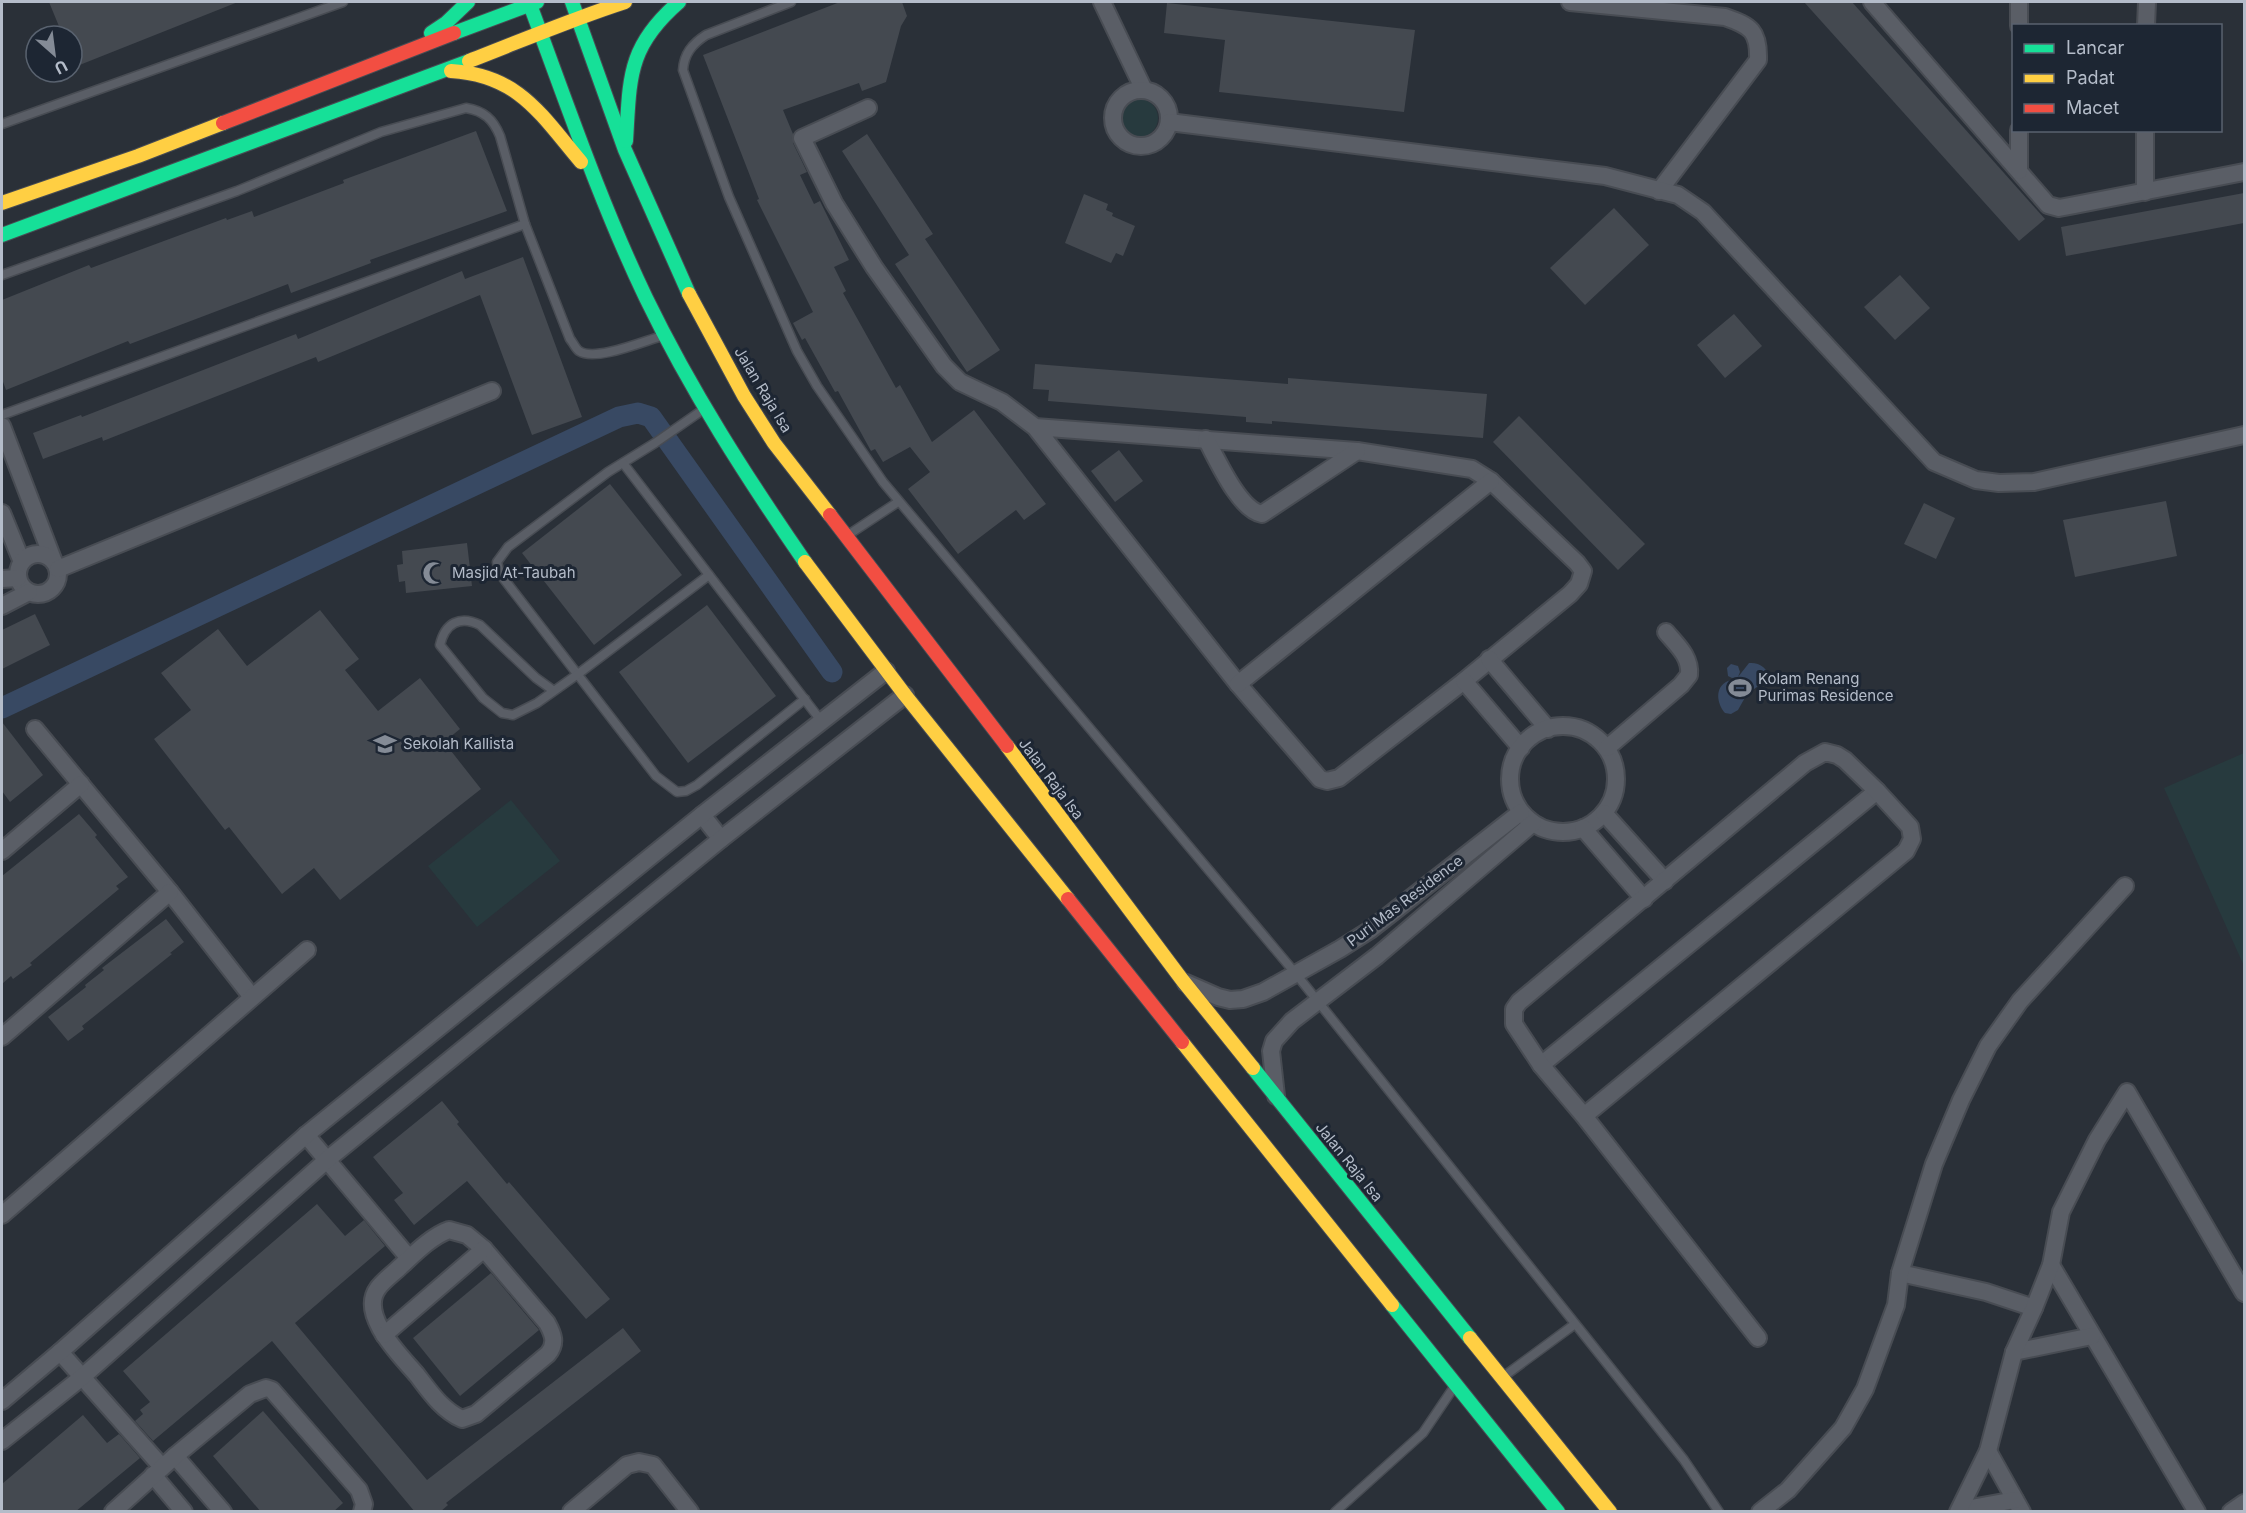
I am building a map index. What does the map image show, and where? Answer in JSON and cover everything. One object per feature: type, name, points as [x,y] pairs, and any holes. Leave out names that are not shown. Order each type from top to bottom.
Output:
[{"type":"main road","points":[[404,51],[446,23],[468,2]]},
{"type":"main road","points":[[2,204],[138,156],[532,2],[541,34],[592,175],[665,335],[705,408],[806,565],[905,695],[1349,1244],[1558,1512]]},
{"type":"main road","name":"Jalan Raja Isa","points":[[572,2],[625,150],[693,301],[744,396],[774,443],[952,674],[1183,981],[1276,1098],[1372,1225],[1503,1377],[1610,1512]]},
{"type":"main road","points":[[2,235],[624,2]]},
{"type":"main road","points":[[625,150],[631,81],[641,41],[665,12],[680,2]]},
{"type":"main road","points":[[437,71],[479,71],[497,79],[533,105],[592,175]]},
{"type":"street","points":[[1102,2],[1144,90]]},
{"type":"street","points":[[1570,2],[1725,17],[1744,24],[1752,30],[1759,42],[1758,60],[1659,191]]},
{"type":"street","points":[[1872,2],[2048,206],[2059,208],[2244,172]]},
{"type":"street","points":[[2019,2],[2019,24]]},
{"type":"street","points":[[2146,24],[2147,2]]},
{"type":"street","points":[[1144,90],[1160,97],[1166,104],[1169,122],[1161,138],[1143,147],[1133,146],[1124,142],[1117,135],[1112,116],[1114,107],[1126,93],[1144,90]]},
{"type":"street","points":[[868,108],[801,138],[834,203],[874,267],[952,376],[1002,402],[1035,427],[1238,684],[1320,779],[1327,781],[1339,778],[1464,681],[1580,584],[1583,571],[1491,481],[1472,469],[1357,451],[1035,427]]},
{"type":"street","points":[[1169,122],[1605,176],[1677,195],[1703,212],[1934,462],[1976,480],[1999,483],[2034,482],[2244,435]]},
{"type":"street","points":[[2019,132],[2019,171]]},
{"type":"street","points":[[2145,132],[2145,192]]},
{"type":"street","points":[[56,565],[492,391]]},
{"type":"street","points":[[2,426],[56,565],[56,584],[51,590],[44,593],[29,592],[2,606]]},
{"type":"street","points":[[1206,439],[1238,494],[1252,510],[1262,514],[1357,451]]},
{"type":"street","points":[[1238,684],[1491,481]]},
{"type":"street","points":[[2,513],[14,573],[29,592]]},
{"type":"street","points":[[14,573],[29,556],[38,554],[47,556],[56,565]]},
{"type":"street","points":[[1606,748],[1681,685],[1689,675],[1689,663],[1684,653],[1666,632]]},
{"type":"street","points":[[1489,660],[1548,729]]},
{"type":"street","points":[[2,1401],[306,1135],[702,815],[886,671]]},
{"type":"street","points":[[1464,681],[1521,748]]},
{"type":"street","points":[[2,1442],[81,1378],[328,1160],[721,839],[905,695]]},
{"type":"street","points":[[1570,727],[1590,733],[1606,748],[1614,764],[1616,781],[1613,798],[1604,813],[1594,822],[1570,832],[1545,829],[1527,817],[1514,800],[1511,780],[1514,760],[1521,748],[1538,733],[1548,729],[1570,727]]},
{"type":"street","points":[[35,729],[170,892],[252,997]]},
{"type":"street","points":[[1584,1116],[1906,851],[1912,839],[1910,827],[1845,760],[1825,752],[1805,763],[1519,1002],[1514,1009],[1514,1024],[1541,1065],[1584,1116],[1758,1338]]},
{"type":"street","points":[[2,851],[81,784]]},
{"type":"street","points":[[1541,1065],[1877,791]]},
{"type":"street","points":[[1604,813],[1665,881]]},
{"type":"street","points":[[702,815],[721,839]]},
{"type":"street","name":"Puri Mas Residence","points":[[1183,981],[1230,1000],[1243,999],[1263,992],[1370,930],[1527,817]]},
{"type":"street","name":"Puri Mas Residence","points":[[1276,1098],[1271,1051],[1274,1041],[1316,1000],[1377,956],[1527,817]]},
{"type":"street","points":[[1583,828],[1644,899]]},
{"type":"street","points":[[1760,1512],[1788,1490],[1843,1428],[1865,1389],[1896,1305],[1900,1273],[1934,1164],[1988,1046],[2020,1000],[2125,886]]},
{"type":"street","points":[[2,1037],[170,892]]},
{"type":"street","points":[[2,1215],[307,950]]},
{"type":"street","points":[[1959,1511],[1988,1452],[2014,1352],[2051,1265],[2061,1212],[2097,1140],[2127,1092],[2244,1293]]},
{"type":"street","points":[[306,1135],[409,1258]]},
{"type":"street","points":[[449,1230],[467,1235],[484,1249],[547,1323],[553,1335],[553,1348],[476,1414],[462,1419],[447,1412],[384,1335],[375,1320],[374,1300],[377,1289],[409,1258],[449,1230]]},
{"type":"street","points":[[384,1335],[484,1249]]},
{"type":"street","points":[[2051,1265],[2197,1512]]},
{"type":"street","points":[[1900,1273],[1986,1292],[2034,1308]]},
{"type":"street","points":[[2014,1352],[2092,1336]]},
{"type":"street","points":[[60,1352],[157,1471],[184,1512]]},
{"type":"street","points":[[113,1512],[157,1471],[250,1394],[266,1388],[272,1390],[359,1490],[364,1504],[362,1512]]},
{"type":"street","points":[[1959,1511],[2018,1506],[1988,1452]]},
{"type":"street","points":[[175,1456],[223,1512]]},
{"type":"street","points":[[571,1512],[627,1465],[639,1462],[653,1466],[690,1512]]},
{"type":"street","points":[[2231,1512],[2244,1503]]},
{"type":"lane","points":[[2,124],[344,2]]},
{"type":"lane","points":[[791,2],[706,34],[696,42],[684,58],[683,70],[729,197],[797,351],[818,386],[898,502],[1296,974],[1684,1460],[1719,1512]]},
{"type":"lane","points":[[2,276],[237,191],[381,132],[466,108],[478,110],[494,123],[500,136],[525,224],[570,339],[578,350],[587,354],[604,353],[665,335]]},
{"type":"lane","points":[[2,415],[525,224]]},
{"type":"lane","points":[[705,408],[623,463],[508,547],[497,562],[500,574],[656,776],[677,792],[686,791],[697,785],[805,699]]},
{"type":"lane","points":[[623,463],[822,722]]},
{"type":"lane","points":[[845,537],[898,502]]},
{"type":"lane","points":[[554,691],[536,678],[471,620],[453,623],[442,636],[441,645],[483,698],[502,713],[513,715],[523,712],[554,691],[578,674],[709,575]]},
{"type":"lane","points":[[1503,1377],[1575,1324]]},
{"type":"lane","points":[[1335,1512],[1423,1434],[1456,1384]]},
{"type":"green space","points":[[1139,99],[1152,105],[1158,118],[1152,131],[1139,137],[1126,131],[1120,118],[1126,105]]},
{"type":"green space","points":[[2244,753],[2244,966],[2164,788]]},
{"type":"green space","points":[[511,800],[560,861],[477,927],[428,866]]},
{"type":"water","name":"Kolam Renang Purimas Residence","points":[[1749,663],[1753,663],[1765,669],[1768,679],[1747,694],[1738,710],[1731,714],[1725,713],[1718,696],[1720,687],[1738,677]]},
{"type":"water","name":"Kolam Renang Purimas Residence","points":[[1731,664],[1738,666],[1740,672],[1738,677],[1728,676],[1727,668]]},
{"type":"building","points":[[49,2],[238,2],[84,63],[84,24],[58,24]]},
{"type":"building","points":[[840,2],[902,2],[907,16],[901,26],[886,82],[862,91],[859,83],[783,110],[793,134],[793,143],[807,172],[800,175],[814,204],[820,201],[849,260],[834,267],[846,291],[843,293],[896,388],[900,385],[932,442],[974,410],[1046,504],[1024,520],[1016,510],[958,554],[908,489],[930,472],[910,447],[883,462],[875,449],[871,451],[838,391],[835,392],[805,338],[802,340],[793,323],[813,312],[757,200],[759,199],[703,55]]},
{"type":"building","points":[[1804,2],[1852,2],[2045,219],[2019,241]]},
{"type":"building","points":[[1167,3],[1415,30],[1404,112],[1219,92],[1225,40],[1164,33]]},
{"type":"building","points":[[476,131],[507,211],[370,260],[371,263],[291,293],[288,284],[130,344],[128,341],[6,390],[2,379],[2,300],[89,265],[91,268],[226,218],[227,220],[252,211],[254,217],[344,183],[343,180]]},
{"type":"building","points":[[867,134],[933,234],[925,239],[1000,350],[967,372],[895,264],[909,255],[842,151]]},
{"type":"building","points":[[2244,193],[2244,223],[2066,256],[2061,227]]},
{"type":"building","points":[[1084,194],[1108,204],[1106,210],[1113,213],[1112,216],[1135,226],[1123,256],[1116,253],[1111,263],[1065,243]]},
{"type":"building","points":[[1614,208],[1649,245],[1585,305],[1550,268]]},
{"type":"building","points":[[523,257],[582,417],[532,435],[480,295],[318,362],[316,357],[103,441],[102,437],[43,459],[33,433],[81,415],[82,417],[296,334],[298,339],[462,271],[465,279]]},
{"type":"building","points":[[1900,275],[1930,308],[1895,340],[1864,307]]},
{"type":"building","points":[[1734,314],[1762,346],[1725,378],[1697,345]]},
{"type":"building","points":[[1035,364],[1288,384],[1288,378],[1487,394],[1483,438],[1272,421],[1272,424],[1246,422],[1246,417],[1048,401],[1049,390],[1033,389]]},
{"type":"building","points":[[1519,416],[1645,544],[1618,570],[1493,442]]},
{"type":"building","points":[[1119,450],[1143,481],[1115,502],[1091,471]]},
{"type":"building","points":[[610,484],[682,575],[594,645],[522,553]]},
{"type":"building","points":[[2166,501],[2177,556],[2075,577],[2063,520]]},
{"type":"building","points":[[1924,503],[1955,518],[1936,559],[1904,544]]},
{"type":"building","name":"Masjid At-Taubah","points":[[467,543],[472,586],[406,593],[405,581],[399,582],[397,565],[403,564],[402,551]]},
{"type":"building","points":[[707,605],[776,696],[688,763],[619,672]]},
{"type":"building","points":[[320,610],[359,659],[345,670],[378,711],[420,678],[460,729],[444,742],[481,789],[340,900],[314,868],[282,894],[229,827],[225,830],[154,739],[191,710],[161,673],[218,629],[247,666]]},
{"type":"building","points":[[35,614],[50,645],[2,669],[2,630]]},
{"type":"building","points":[[2,722],[43,775],[10,802],[2,791]]},
{"type":"building","points":[[79,814],[128,877],[116,886],[119,889],[30,963],[32,965],[13,979],[11,976],[2,984],[2,876]]},
{"type":"building","points":[[166,919],[184,942],[82,1026],[84,1029],[68,1041],[48,1017],[86,987],[85,985],[104,970],[102,968]]},
{"type":"building","points":[[442,1101],[459,1122],[457,1124],[507,1184],[509,1182],[610,1299],[586,1319],[467,1181],[414,1225],[394,1200],[403,1193],[373,1157]]},
{"type":"building","points":[[317,1204],[345,1236],[364,1220],[385,1246],[295,1323],[427,1480],[623,1328],[641,1351],[446,1503],[448,1505],[440,1512],[415,1512],[272,1341],[153,1441],[135,1421],[143,1414],[140,1410],[150,1402],[123,1371]]},
{"type":"building","points":[[491,1273],[539,1330],[460,1396],[413,1338]]},
{"type":"building","points":[[263,1411],[343,1503],[333,1512],[261,1512],[213,1456]]},
{"type":"building","points":[[83,1415],[107,1443],[119,1434],[140,1458],[75,1512],[2,1512],[2,1484]]},
{"type":"waterway","points":[[2,708],[619,417],[638,413],[651,417],[832,672]]},
{"type":"traffic: fast","points":[[431,33],[446,23],[468,2]]},
{"type":"traffic: fast","points":[[529,2],[599,188],[629,262],[663,333],[721,433],[805,562]]},
{"type":"traffic: fast","points":[[454,33],[537,2]]},
{"type":"traffic: fast","points":[[572,2],[625,150],[689,294]]},
{"type":"traffic: fast","points":[[626,141],[631,81],[640,49],[662,18],[679,2]]},
{"type":"traffic: fast","points":[[2,235],[469,61]]},
{"type":"traffic: fast","points":[[1253,1068],[1470,1338]]},
{"type":"traffic: fast","points":[[1392,1305],[1558,1512]]},
{"type":"traffic: slow","points":[[469,61],[625,2]]},
{"type":"traffic: slow","points":[[451,71],[494,80],[527,100],[581,162]]},
{"type":"traffic: slow","points":[[2,203],[138,156],[223,123]]},
{"type":"traffic: slow","points":[[689,294],[744,396],[774,443],[830,515]]},
{"type":"traffic: slow","points":[[805,562],[905,695],[1068,899]]},
{"type":"traffic: slow","points":[[1007,746],[1183,981],[1253,1068]]},
{"type":"traffic: slow","points":[[1182,1042],[1392,1305]]},
{"type":"traffic: slow","points":[[1470,1338],[1610,1512]]},
{"type":"traffic: jam","points":[[223,123],[454,33]]},
{"type":"traffic: jam","points":[[830,515],[1007,746]]},
{"type":"traffic: jam","points":[[1068,899],[1182,1042]]},
{"type":"place","name":"Masjid At-Taubah","points":[[434,573]]},
{"type":"place","name":"Kolam Renang Purimas Residence","points":[[1740,688]]},
{"type":"place","name":"Sekolah Kallista","points":[[385,744]]}]
